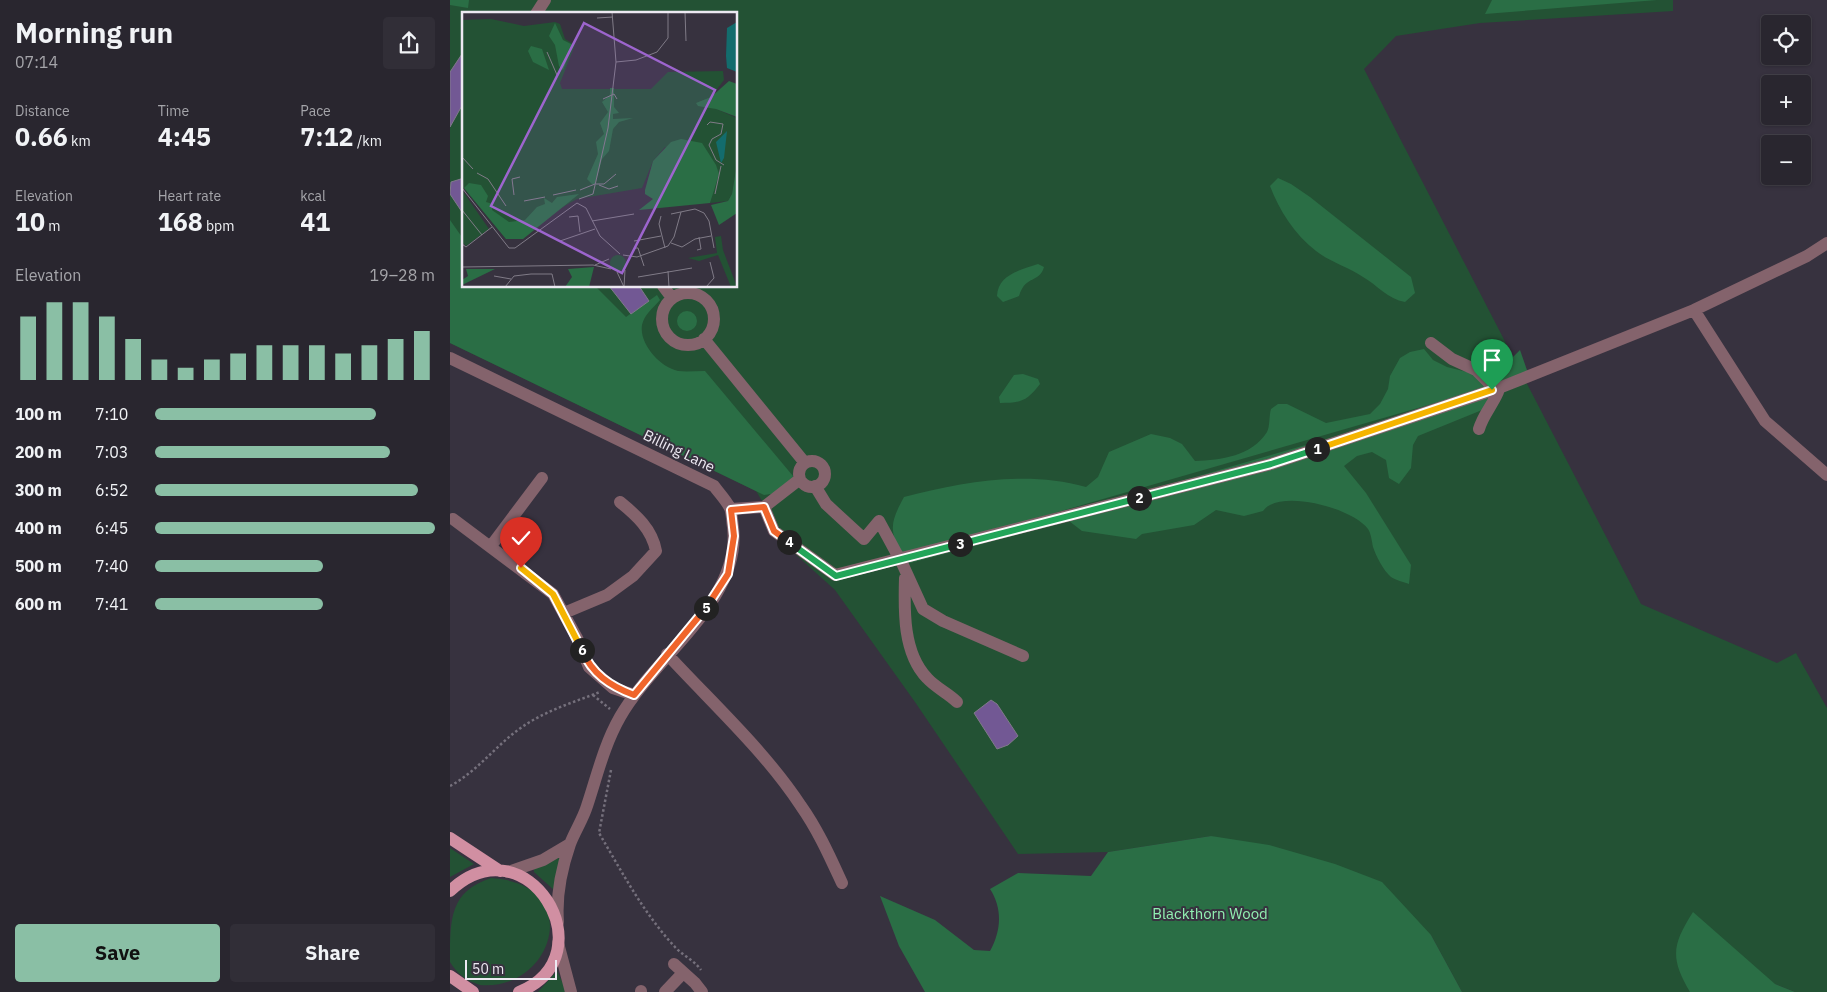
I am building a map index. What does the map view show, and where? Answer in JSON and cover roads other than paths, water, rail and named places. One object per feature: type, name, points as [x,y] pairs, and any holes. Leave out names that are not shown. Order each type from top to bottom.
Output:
[{"type":"main road","points":[[450,838],[504,872],[526,879],[540,890],[548,900],[558,922],[558,943],[547,971],[533,985],[519,992]]},
{"type":"main road","points":[[450,891],[468,878],[489,872],[504,872]]},
{"type":"main road","points":[[450,976],[473,992]]},
{"type":"street","points":[[537,12],[545,0]]},
{"type":"street","points":[[764,507],[774,531],[836,576],[1271,464],[1499,388],[1694,310],[1808,256],[1827,243]]},
{"type":"street","points":[[664,288],[672,298]]},
{"type":"street","points":[[687,292],[695,294],[708,303],[714,318],[710,333],[704,339],[689,345],[680,344],[667,335],[662,319],[663,311],[672,298],[687,292]]},
{"type":"street","points":[[1694,310],[1765,420],[1827,476]]},
{"type":"street","points":[[704,339],[805,463]]},
{"type":"street","points":[[1431,343],[1452,359],[1476,370],[1498,392],[1492,406],[1482,417],[1479,429]]},
{"type":"street","name":"Billing Lane","points":[[450,358],[714,486],[731,510],[734,536],[728,574],[700,617],[634,695],[606,744],[586,808],[570,844],[557,900],[558,922]]},
{"type":"street","points":[[818,462],[824,469],[822,482],[815,486],[806,486],[800,479],[800,470],[805,463],[818,462]]},
{"type":"street","points":[[491,546],[542,478]]},
{"type":"street","points":[[731,510],[764,507],[800,479]]},
{"type":"street","points":[[815,486],[826,504],[864,539],[879,521],[924,609],[943,621],[1023,656]]},
{"type":"street","points":[[564,613],[607,595],[634,576],[656,551],[653,537],[634,513],[620,502]]},
{"type":"street","points":[[453,519],[553,594],[589,667],[614,688],[634,695]]},
{"type":"street","points":[[902,563],[906,633],[911,652],[924,676],[957,702]]},
{"type":"street","points":[[667,654],[763,758],[801,805],[822,841],[842,884]]},
{"type":"street","points":[[504,872],[543,860],[570,844]]},
{"type":"street","points":[[558,943],[571,992]]},
{"type":"street","points":[[665,992],[679,968],[702,992]]},
{"type":"park label","name":"Blackthorn Wood","points":[[1210,914]]}]
